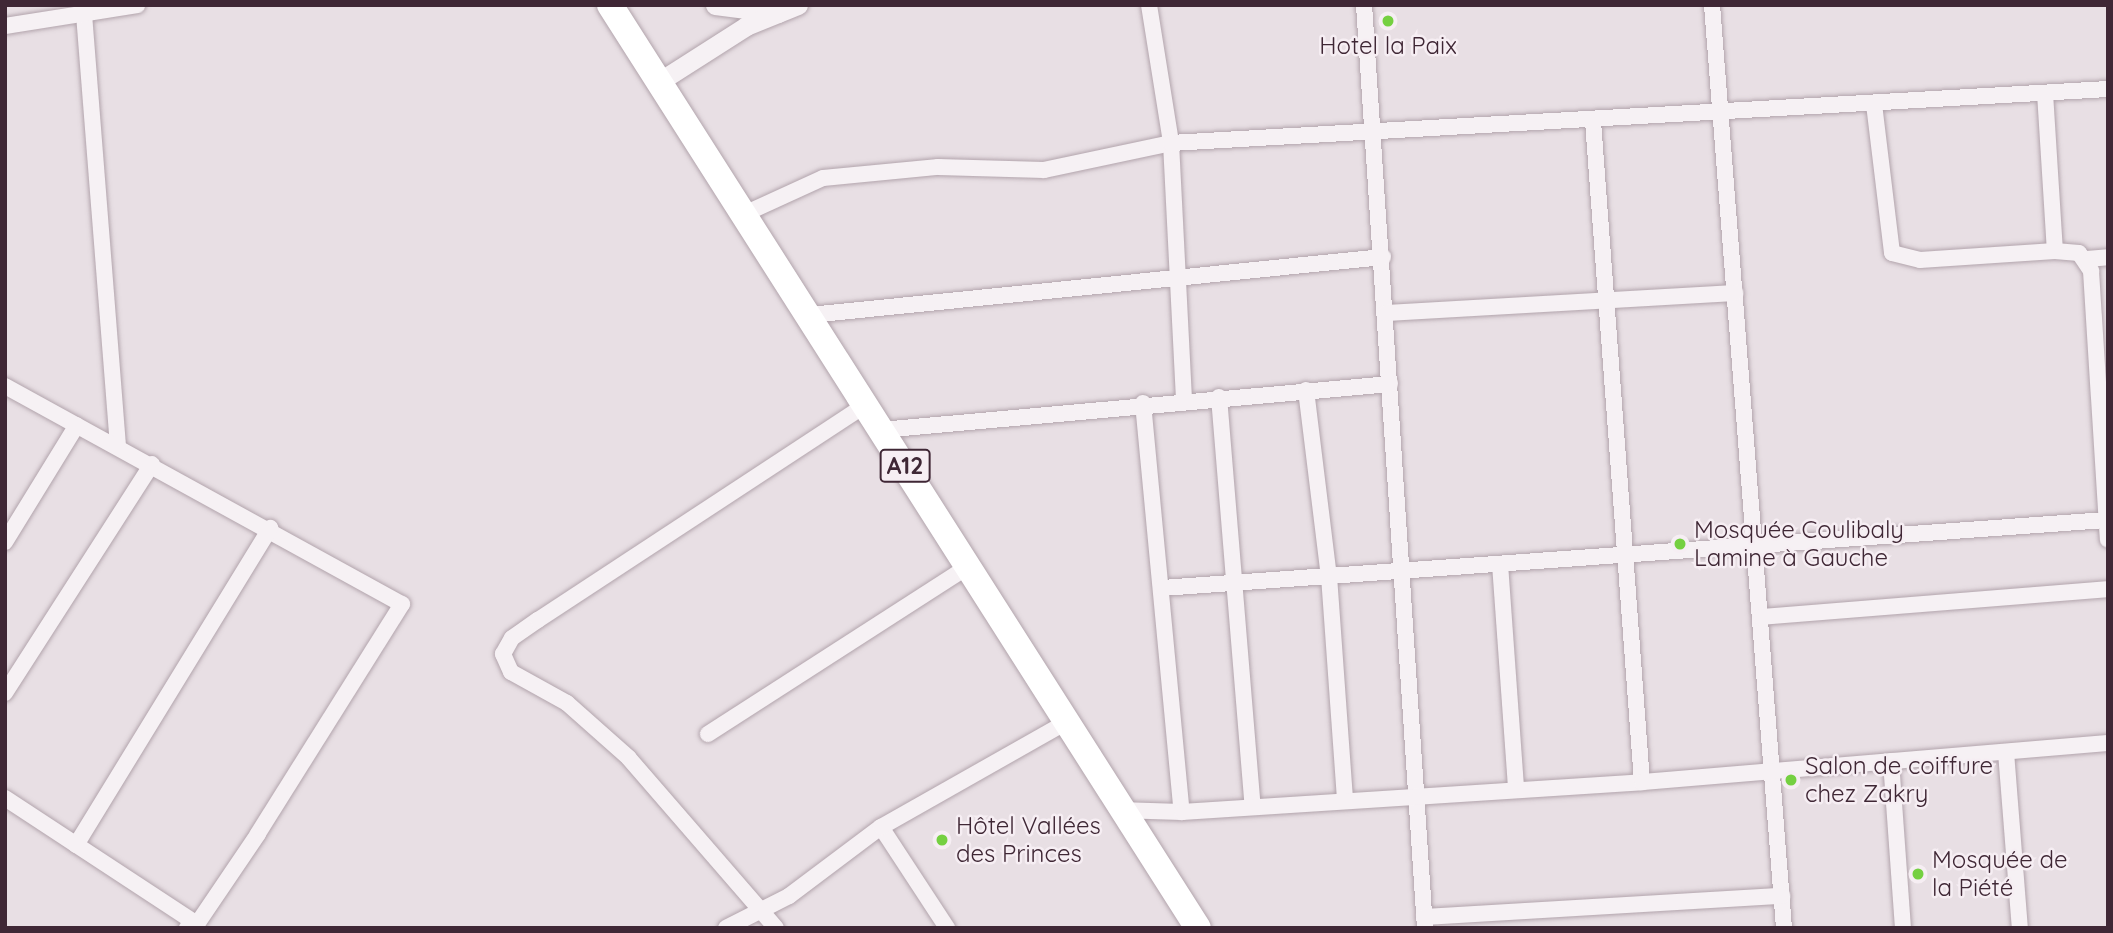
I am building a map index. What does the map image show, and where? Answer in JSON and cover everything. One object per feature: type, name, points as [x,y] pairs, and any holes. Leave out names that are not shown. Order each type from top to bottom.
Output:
[{"type":"main road","name":"A12","points":[[610,5],[741,215],[810,315],[864,406],[970,565],[1119,810],[1198,928]]},
{"type":"street","points":[[20,5],[13,24],[138,5]]},
{"type":"street","points":[[715,5],[778,14]]},
{"type":"street","points":[[657,83],[717,42],[798,5]]},
{"type":"street","points":[[1149,5],[1171,143],[1175,275],[1184,399]]},
{"type":"street","points":[[1364,5],[1383,257],[1425,922],[1782,896]]},
{"type":"street","points":[[1712,5],[1784,928]]},
{"type":"street","points":[[84,14],[118,446]]},
{"type":"street","points":[[741,215],[778,193],[823,178],[915,168],[1044,170],[1171,143],[1374,134],[2108,89]]},
{"type":"street","points":[[2045,93],[2056,251]]},
{"type":"street","points":[[1874,104],[1892,253],[1920,260],[2072,250],[2087,259],[2108,257]]},
{"type":"street","points":[[1593,121],[1642,782]]},
{"type":"street","points":[[810,315],[1175,275],[1383,257]]},
{"type":"street","points":[[2087,259],[2108,539]]},
{"type":"street","points":[[1386,313],[1735,293]]},
{"type":"street","points":[[881,430],[1184,399],[1390,384]]},
{"type":"street","points":[[5,386],[270,528],[402,604],[192,926],[5,798]]},
{"type":"street","points":[[1306,390],[1329,576],[1345,800]]},
{"type":"street","points":[[1219,397],[1237,582],[1253,807]]},
{"type":"street","points":[[1143,403],[1182,812]]},
{"type":"street","points":[[776,928],[629,758],[567,703],[511,672],[503,654],[529,626],[864,406]]},
{"type":"street","points":[[5,542],[77,425]]},
{"type":"street","points":[[5,693],[152,464]]},
{"type":"street","points":[[1162,588],[2106,520]]},
{"type":"street","points":[[76,845],[270,528]]},
{"type":"street","points":[[1500,564],[1516,788]]},
{"type":"street","points":[[708,734],[970,565]]},
{"type":"street","points":[[1761,617],[2108,589]]},
{"type":"street","points":[[726,928],[759,908],[789,896],[881,827],[1065,723]]},
{"type":"street","points":[[1119,810],[1182,812],[1418,794],[1642,782],[2108,743]]},
{"type":"street","points":[[2006,752],[2020,928]]},
{"type":"street","points":[[1891,761],[1903,928]]},
{"type":"street","points":[[881,827],[947,928]]},
{"type":"place","name":"Hotel la Paix","points":[[1388,21]]},
{"type":"place","name":"Mosquée Coulibaly Lamine à Gauche","points":[[1680,544]]},
{"type":"place","name":"Salon de coiffure chez Zakry","points":[[1791,780]]},
{"type":"place","name":"Hôtel Vallées des Princes","points":[[942,840]]},
{"type":"place","name":"Mosquée de la Piété","points":[[1918,874]]}]
